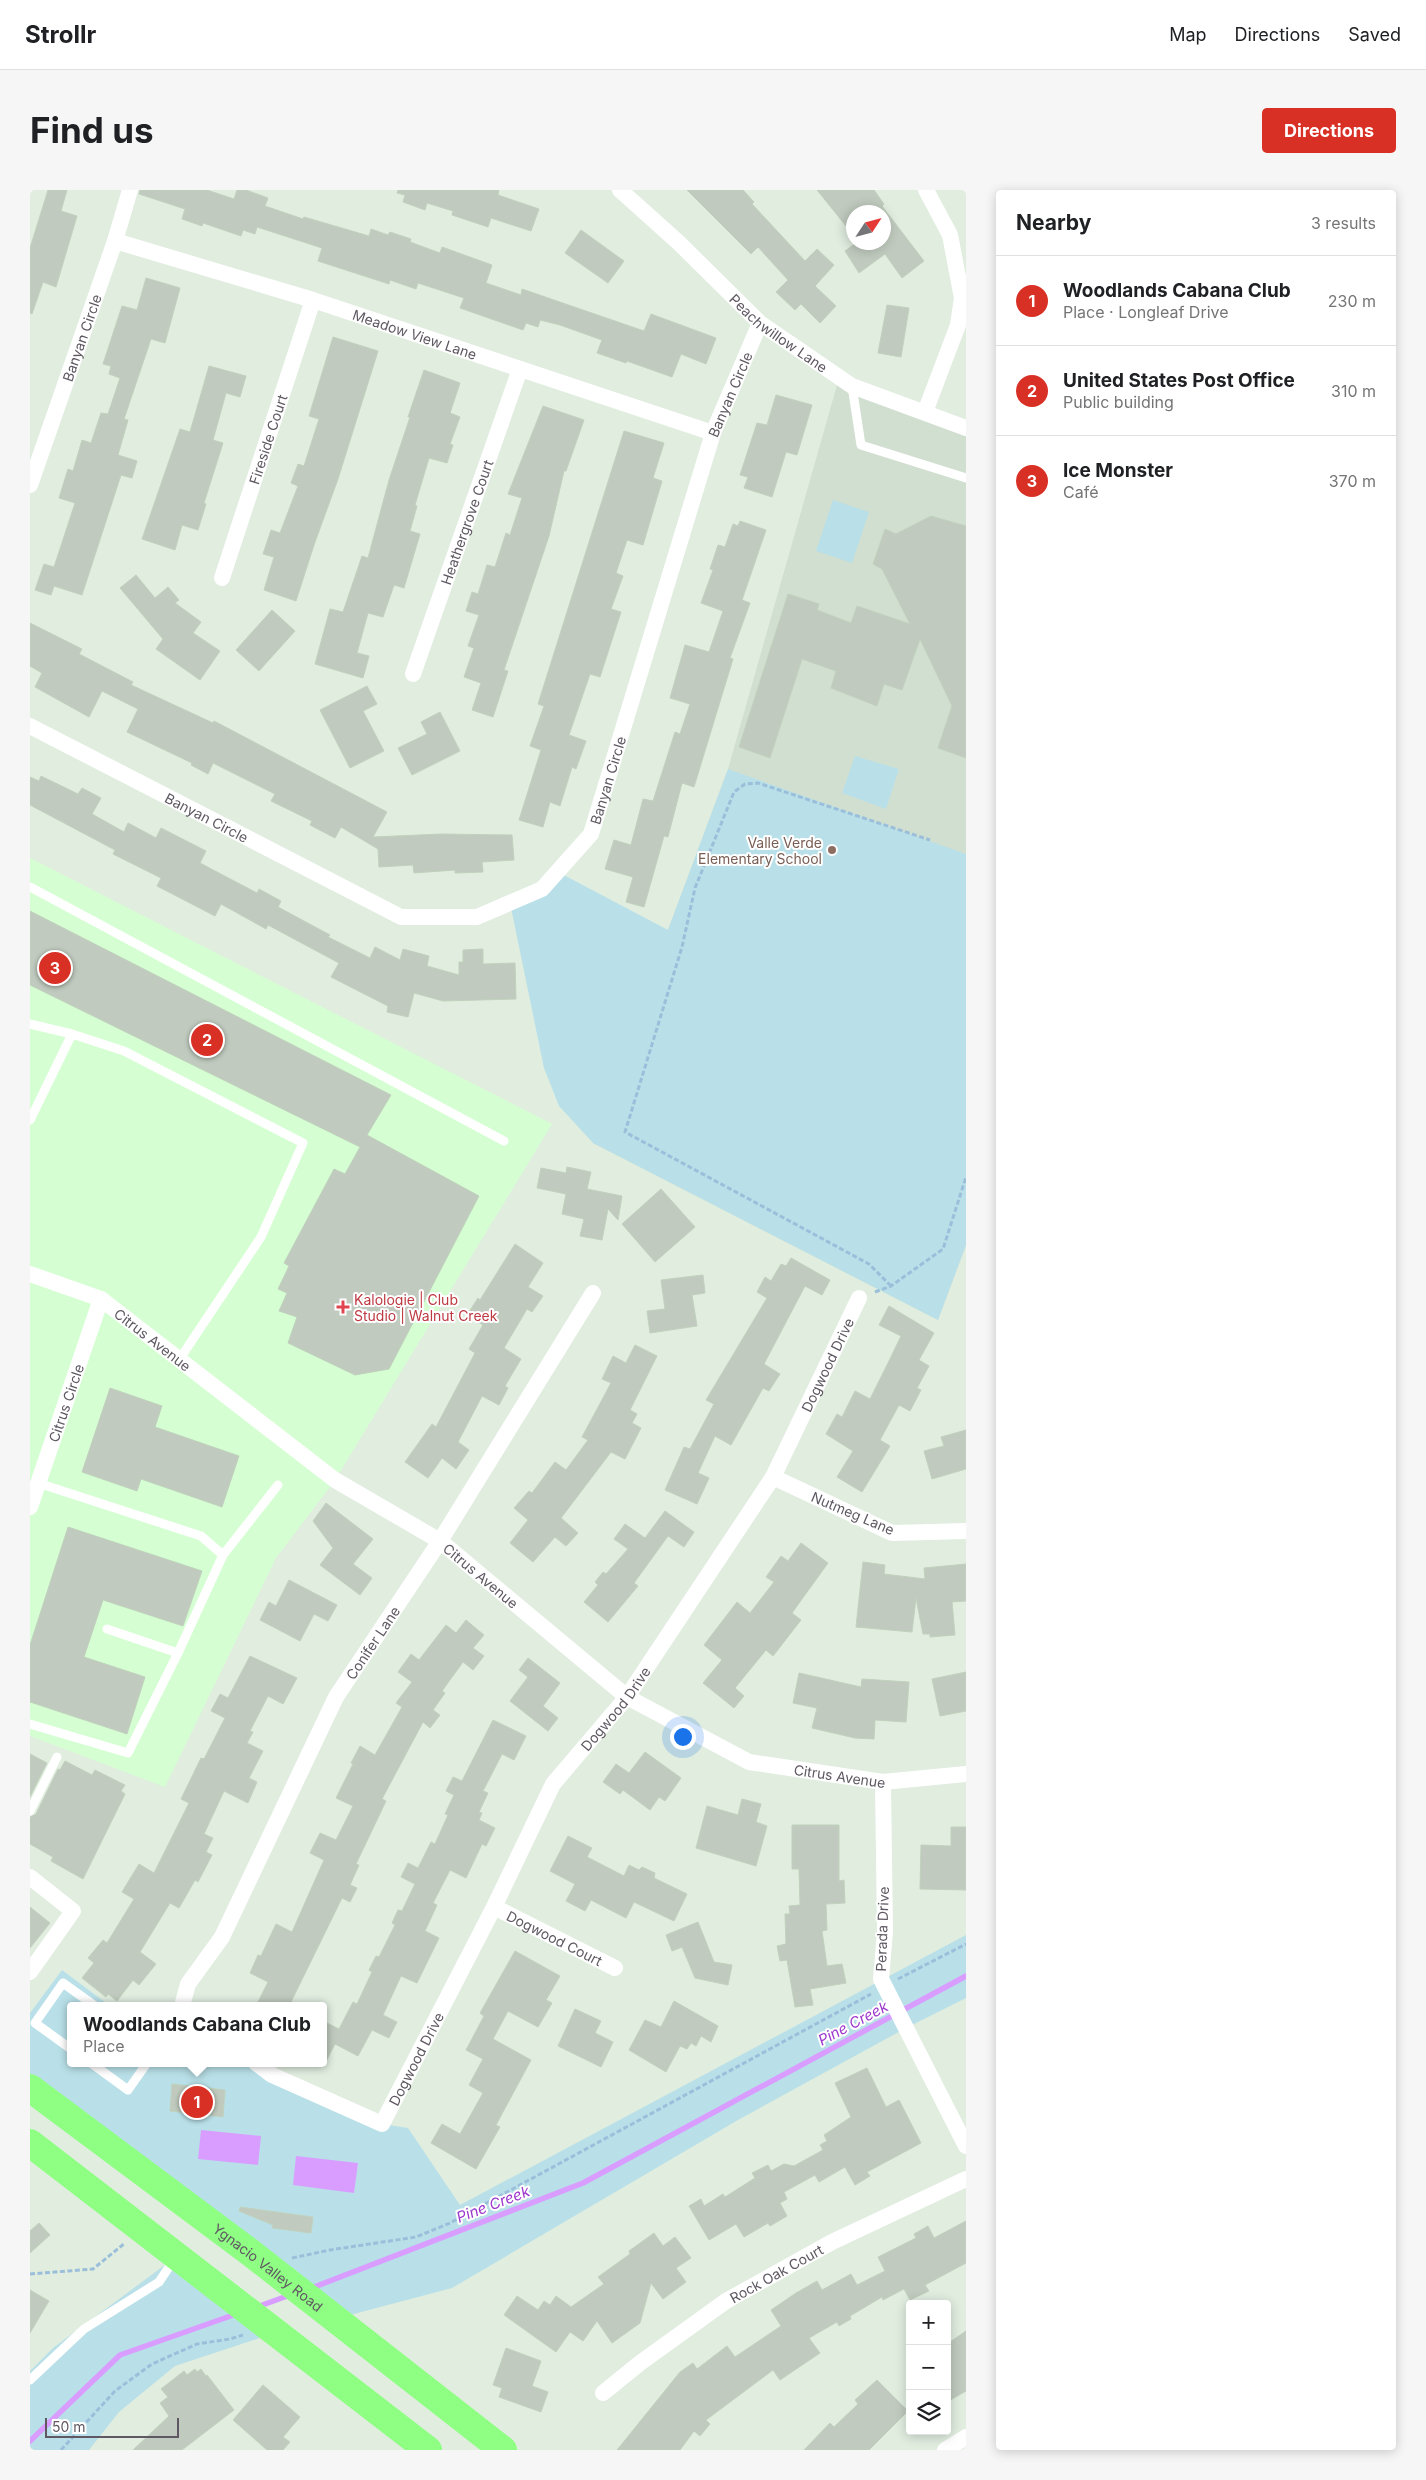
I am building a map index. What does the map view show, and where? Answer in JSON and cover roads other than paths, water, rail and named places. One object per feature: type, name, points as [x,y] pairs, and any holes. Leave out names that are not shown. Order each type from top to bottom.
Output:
[{"type":"highway","name":"Ygnacio Valley Road","points":[[30,2088],[258,2258],[503,2450]]},
{"type":"highway","points":[[30,2143],[428,2450]]},
{"type":"street","name":"Banyan Circle","points":[[30,485],[115,241],[130,190]]},
{"type":"street","name":"Peachwillow Lane","points":[[620,190],[678,242],[760,323],[852,386],[966,428]]},
{"type":"street","points":[[925,412],[958,326],[962,298],[950,235],[926,190]]},
{"type":"street","name":"Meadow View Lane","points":[[115,241],[313,300],[713,433]]},
{"type":"street","name":"Fireside Court","points":[[222,578],[313,300]]},
{"type":"street","name":"Banyan Circle","points":[[30,726],[401,917],[477,917],[542,889],[591,834],[713,433],[760,323]]},
{"type":"street","name":"Heathergrove Court","points":[[414,674],[520,369]]},
{"type":"street","name":"Citrus Avenue","points":[[30,1274],[101,1299],[335,1480],[440,1541],[627,1697],[750,1762],[882,1782],[966,1774]]},
{"type":"street","name":"Conifer Lane","points":[[183,2002],[188,1984],[222,1937],[336,1698],[440,1541],[593,1293]]},
{"type":"street","name":"Dogwood Drive","points":[[261,2067],[272,2075],[382,2124],[494,1906],[553,1784],[627,1697],[772,1478],[859,1298]]},
{"type":"street","name":"Citrus Circle","points":[[30,1507],[101,1299]]},
{"type":"street","name":"Nutmeg Lane","points":[[772,1478],[892,1533],[966,1531]]},
{"type":"street","name":"Perada Drive","points":[[882,1782],[885,1932],[881,1985],[906,2028],[966,2146]]},
{"type":"street","points":[[30,1877],[73,1911],[30,1972]]},
{"type":"street","name":"Dogwood Court","points":[[494,1906],[615,1968]]},
{"type":"street","name":"Rock Oak Court","points":[[603,2393],[640,2363],[726,2301],[832,2242],[966,2179]]},
{"type":"street","points":[[946,2450],[966,2437]]},
{"type":"lane","points":[[852,386],[861,445],[966,478]]},
{"type":"lane","points":[[30,887],[504,1141]]},
{"type":"lane","points":[[30,1024],[72,1034],[124,1051],[303,1143],[261,1237],[179,1360]]},
{"type":"lane","points":[[30,1120],[72,1034]]},
{"type":"lane","points":[[38,1484],[201,1536],[223,1555]]},
{"type":"lane","points":[[30,1724],[128,1753],[178,1653],[223,1555],[278,1485]]},
{"type":"lane","points":[[107,1629],[178,1653]]},
{"type":"lane","points":[[30,1811],[57,1757]]},
{"type":"lane","points":[[67,2046],[35,2023],[63,1983],[89,2002]]},
{"type":"lane","points":[[96,2067],[128,2090],[144,2067]]},
{"type":"lane","points":[[30,2380],[84,2329],[159,2282],[177,2256]]},
{"type":"waterway","name":"Pine Creek","points":[[309,2289],[583,2183],[966,1976]]},
{"type":"waterway","name":"Pine Creek","points":[[257,2307],[290,2295]]},
{"type":"waterway","name":"Pine Creek","points":[[30,2441],[120,2355],[239,2313]]},
{"type":"place","name":"Valle Verde Elementary School","points":[[832,850]]},
{"type":"place","name":"Ice Monster","points":[[55,968]]},
{"type":"place","name":"United States Post Office","points":[[207,1040]]},
{"type":"place","name":"Kalologie | Club Studio | Walnut Creek","points":[[343,1307]]},
{"type":"place","name":"Woodlands Cabana Club","points":[[197,2102]]}]
